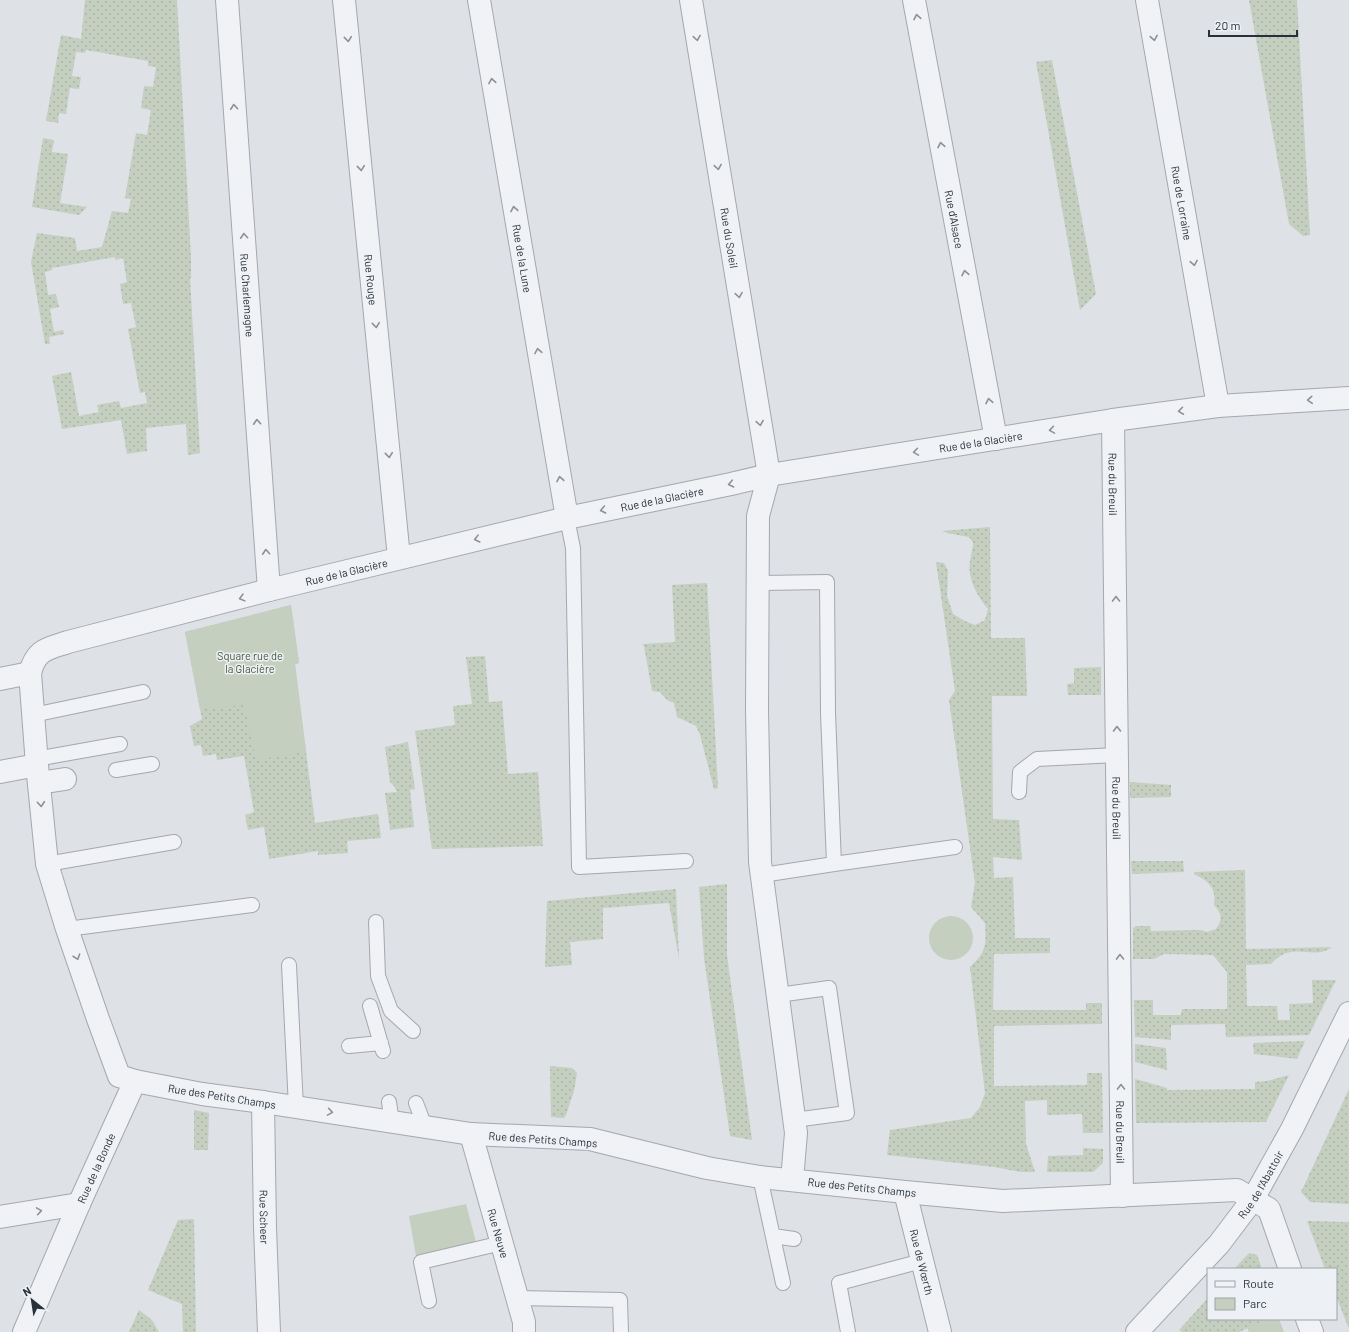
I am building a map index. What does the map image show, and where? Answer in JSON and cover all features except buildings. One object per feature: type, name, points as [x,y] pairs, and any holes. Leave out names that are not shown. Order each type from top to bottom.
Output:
[{"type":"street","name":"Rue Charlemagne","points":[[227,0],[269,590]]},
{"type":"street","name":"Rue Rouge","points":[[344,0],[399,558]]},
{"type":"street","name":"Rue de la Lune","points":[[479,0],[567,518]]},
{"type":"street","name":"Rue du Soleil","points":[[691,0],[769,476]]},
{"type":"street","name":"Rue d'Alsace","points":[[914,0],[996,439]]},
{"type":"street","name":"Rue de Lorraine","points":[[1147,0],[1218,406]]},
{"type":"street","name":"Rue de la Glacière","points":[[30,673],[33,662],[44,650],[68,642],[269,590],[567,518],[769,476],[1113,420],[1218,406],[1349,398]]},
{"type":"street","name":"Rue du Breuil","points":[[1113,420],[1122,1196]]},
{"type":"street","points":[[769,476],[758,516],[757,718],[760,862],[796,1133],[792,1180]]},
{"type":"street","points":[[0,679],[30,673]]},
{"type":"street","name":"Rue des Petits Champs","points":[[30,673],[37,769],[47,864],[67,930],[119,1076],[135,1081],[202,1094],[296,1107],[390,1112],[425,1127],[471,1134],[590,1139],[707,1168],[760,1177],[905,1192],[1003,1201],[1237,1190],[1269,1210],[1290,1268]]},
{"type":"street","points":[[0,772],[37,769],[65,779]]},
{"type":"street","name":"Rue de l'Abattoir","points":[[1138,1332],[1219,1244],[1253,1199],[1292,1129],[1349,1013]]},
{"type":"street","name":"Rue de la Bonde","points":[[0,1217],[79,1204],[135,1081]]},
{"type":"street","name":"Rue Scheer","points":[[263,1102],[265,1228],[270,1332]]},
{"type":"street","name":"Rue Neuve","points":[[471,1134],[524,1322],[524,1332]]},
{"type":"street","name":"Rue de Wœrth","points":[[905,1192],[940,1332]]},
{"type":"street","points":[[24,1332],[79,1204]]},
{"type":"street","points":[[1307,1320],[1312,1332]]},
{"type":"lane","points":[[567,518],[573,548],[579,867],[686,861]]},
{"type":"lane","points":[[758,583],[828,582],[828,713],[834,864]]},
{"type":"lane","points":[[33,715],[143,692]]},
{"type":"lane","points":[[37,769],[120,744]]},
{"type":"lane","points":[[1019,792],[1020,772],[1037,759],[1117,755]]},
{"type":"lane","points":[[116,770],[152,764]]},
{"type":"lane","points":[[47,864],[174,842]]},
{"type":"lane","points":[[762,875],[955,847]]},
{"type":"lane","points":[[67,930],[252,905]]},
{"type":"lane","points":[[376,922],[378,976],[391,1011],[413,1031]]},
{"type":"lane","points":[[289,965],[296,1107]]},
{"type":"lane","points":[[778,994],[829,988],[847,1113],[794,1120]]},
{"type":"lane","points":[[349,1046],[382,1047],[370,1006]]},
{"type":"lane","points":[[416,1103],[425,1127]]},
{"type":"lane","points":[[760,1177],[783,1283]]},
{"type":"lane","points":[[773,1236],[794,1239]]},
{"type":"lane","points":[[429,1301],[421,1262],[502,1243]]},
{"type":"lane","points":[[848,1332],[839,1283],[922,1261]]},
{"type":"lane","points":[[517,1298],[620,1300],[621,1332]]},
{"type":"green space","points":[[85,0],[177,0],[200,453],[188,455],[186,424],[146,428],[147,451],[127,454],[121,420],[62,429],[52,376],[71,372],[79,416],[99,412],[97,405],[119,401],[121,408],[147,403],[145,392],[140,393],[128,329],[136,327],[131,303],[123,304],[120,284],[127,282],[123,258],[115,260],[115,257],[52,268],[52,270],[45,272],[48,295],[56,294],[59,307],[50,309],[54,332],[63,330],[64,334],[49,337],[50,344],[45,344],[31,262],[37,233],[75,238],[77,251],[102,247],[112,211],[128,213],[131,199],[125,198],[136,133],[147,135],[151,110],[141,108],[144,86],[153,87],[156,67],[148,66],[148,61],[86,50],[85,53],[76,52],[72,76],[81,77],[79,89],[70,88],[66,114],[59,113],[58,123],[46,121],[61,35],[81,39]]},
{"type":"green space","points":[[1249,0],[1297,0],[1310,235],[1303,236],[1289,224]]},
{"type":"green space","points":[[1052,60],[1096,294],[1080,310],[1036,62]]},
{"type":"green space","points":[[43,138],[54,140],[52,152],[68,154],[60,203],[87,207],[79,215],[32,207]]},
{"type":"green space","points":[[990,527],[991,638],[1025,638],[1027,696],[992,696],[993,819],[1019,820],[1022,860],[993,857],[994,878],[1013,877],[1015,938],[1050,938],[1050,953],[994,954],[993,1010],[1086,1010],[1086,1003],[1102,1003],[1102,1024],[994,1026],[994,1086],[1087,1085],[1087,1073],[1102,1073],[1103,1133],[1083,1133],[1082,1114],[1047,1115],[1047,1100],[1025,1101],[1026,1144],[1035,1172],[1021,1172],[994,1167],[887,1155],[890,1130],[971,1118],[980,1107],[985,1093],[970,967],[980,956],[984,947],[985,923],[971,907],[975,883],[949,700],[955,691],[936,562],[944,563],[948,571],[947,596],[953,614],[975,625],[985,620],[988,609],[977,593],[970,574],[969,567],[973,542],[969,537],[942,531]]},
{"type":"green space","points":[[707,583],[718,788],[714,789],[700,735],[696,726],[677,717],[674,703],[667,700],[660,692],[652,691],[644,646],[642,644],[675,642],[672,585]]},
{"type":"green space","points":[[291,605],[299,663],[295,664],[315,823],[378,814],[381,838],[347,841],[348,853],[318,855],[318,851],[269,859],[264,827],[248,830],[245,815],[254,812],[244,756],[217,760],[216,754],[203,756],[201,745],[194,746],[190,726],[202,719],[185,632]]},
{"type":"green space","name":"Square rue de la Glacière","points":[[291,605],[299,663],[295,664],[306,752],[256,760],[244,705],[200,709],[185,632]]},
{"type":"green space","points":[[485,656],[489,702],[502,701],[508,774],[538,772],[543,846],[432,849],[415,731],[455,725],[453,706],[472,704],[466,657]]},
{"type":"green space","points":[[1101,667],[1101,695],[1068,695],[1067,684],[1074,683],[1074,668]]},
{"type":"green space","points":[[408,742],[415,789],[410,790],[414,827],[390,830],[385,793],[397,792],[390,782],[385,747]]},
{"type":"green space","points":[[1130,782],[1171,785],[1171,797],[1130,798]]},
{"type":"green space","points":[[1131,861],[1183,861],[1184,872],[1132,874]]},
{"type":"green space","points":[[1245,870],[1246,949],[1332,947],[1325,951],[1287,953],[1279,957],[1271,964],[1246,965],[1247,1006],[1277,1006],[1278,1020],[1290,1020],[1289,1004],[1313,1003],[1312,980],[1336,980],[1309,1035],[1226,1037],[1225,1024],[1171,1025],[1171,1040],[1135,1037],[1134,1000],[1153,1000],[1153,1015],[1181,1015],[1182,1009],[1227,1009],[1227,972],[1213,955],[1164,954],[1154,959],[1133,959],[1133,928],[1136,926],[1150,926],[1151,931],[1200,930],[1207,932],[1216,929],[1221,917],[1219,911],[1214,905],[1215,900],[1213,890],[1208,883],[1195,875],[1194,872]]},
{"type":"green space","points":[[727,884],[727,955],[752,1140],[730,1136],[704,958],[699,887]]},
{"type":"green space","points":[[676,889],[679,959],[669,903],[603,908],[603,939],[570,942],[572,965],[545,967],[547,901]]},
{"type":"green space","points":[[947,916],[955,916],[967,922],[973,934],[973,942],[967,954],[955,960],[947,960],[935,954],[929,942],[929,934],[935,922]]},
{"type":"green space","points":[[1305,1041],[1297,1059],[1254,1054],[1253,1043]]},
{"type":"green space","points":[[1135,1044],[1166,1048],[1167,1070],[1135,1062]]},
{"type":"green space","points":[[550,1066],[572,1068],[577,1073],[574,1091],[564,1118],[551,1117]]},
{"type":"green space","points":[[1289,1075],[1266,1122],[1136,1123],[1135,1079],[1167,1088],[1167,1090],[1255,1089],[1255,1082],[1267,1081]]},
{"type":"green space","points":[[1349,1089],[1349,1204],[1310,1202],[1301,1192]]},
{"type":"green space","points":[[194,1110],[209,1113],[208,1150],[194,1150]]},
{"type":"green space","points":[[1083,1148],[1103,1149],[1103,1163],[1093,1172],[1047,1172],[1048,1156],[1083,1155]]},
{"type":"green space","points":[[466,1204],[477,1246],[416,1256],[409,1216]]},
{"type":"green space","points":[[194,1219],[196,1332],[183,1332],[182,1304],[148,1290],[178,1220]]},
{"type":"green space","points":[[1307,1221],[1349,1222],[1349,1329],[1337,1299],[1337,1268],[1325,1268]]},
{"type":"green space","points":[[1249,1253],[1257,1255],[1262,1268],[1235,1268]]},
{"type":"green space","points":[[1207,1299],[1207,1320],[1266,1320],[1239,1332],[1182,1332],[1179,1330]]},
{"type":"green space","points":[[139,1310],[152,1320],[159,1332],[129,1332]]},
{"type":"green space","points":[[1266,1320],[1279,1320],[1284,1332],[1249,1332],[1247,1328]]}]
